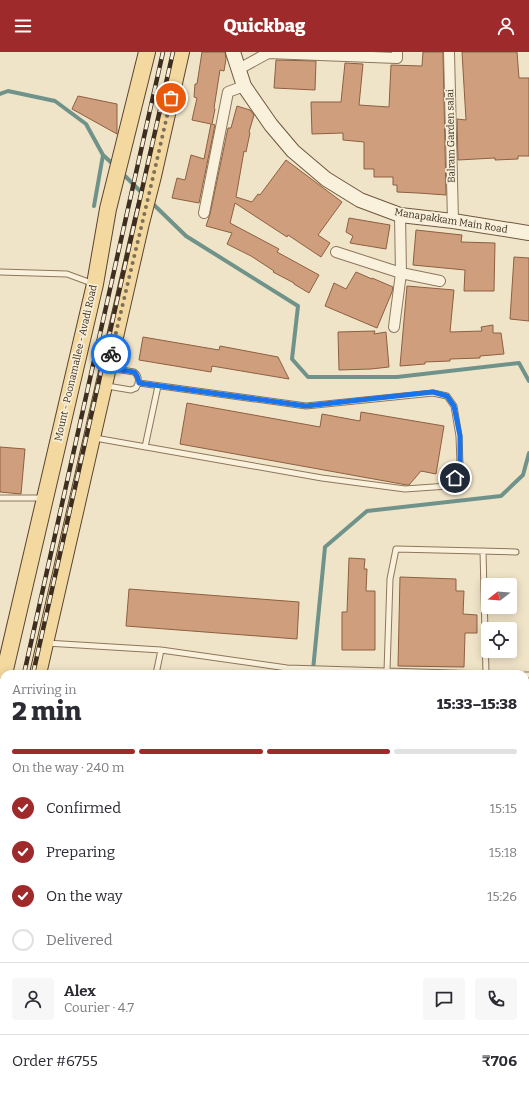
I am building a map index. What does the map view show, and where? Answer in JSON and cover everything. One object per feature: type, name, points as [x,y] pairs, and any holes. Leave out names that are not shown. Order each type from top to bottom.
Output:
[{"type":"main road","name":"Mount - Poonamallee - Avadi Road","points":[[5,670],[95,284],[108,209],[147,52]]},
{"type":"main road","points":[[39,670],[181,52]]},
{"type":"main road","name":"Manapakkam Main Road","points":[[233,52],[244,86],[271,125],[293,150],[326,179],[360,200],[400,215],[452,221],[529,233]]},
{"type":"street","points":[[239,69],[268,53],[397,58],[397,52]]},
{"type":"street","name":"Balram Garden salai","points":[[449,52],[452,221]]},
{"type":"street","points":[[204,213],[228,92],[244,86]]},
{"type":"street","points":[[394,327],[401,273],[400,215]]},
{"type":"street","points":[[336,252],[401,273],[440,280]]},
{"type":"lane","points":[[0,272],[67,274],[95,284]]},
{"type":"lane","points":[[104,385],[131,390],[136,388],[139,383],[138,377],[134,372],[108,368]]},
{"type":"lane","points":[[92,437],[322,478],[405,489],[448,486],[455,478],[460,464],[460,436],[454,406],[447,396],[433,392],[306,406],[139,383]]},
{"type":"lane","points":[[145,447],[158,386]]},
{"type":"lane","points":[[0,498],[45,498]]},
{"type":"lane","points":[[387,670],[390,579],[396,549],[516,552]]},
{"type":"lane","points":[[483,551],[485,670]]},
{"type":"lane","points":[[46,642],[161,650],[287,668],[354,670]]},
{"type":"lane","points":[[157,670],[161,650]]},
{"type":"building","points":[[202,52],[225,52],[226,59],[224,71],[220,70],[212,124],[215,125],[199,203],[172,198],[177,178],[185,180],[191,155],[204,159],[211,124],[192,120],[197,98],[194,97],[195,84],[197,84]]},
{"type":"building","points":[[423,52],[443,52],[446,195],[397,192],[397,185],[393,185],[393,177],[374,177],[374,169],[364,169],[364,142],[343,140],[343,133],[312,134],[311,102],[341,102],[345,63],[363,64],[359,105],[389,107],[391,65],[422,66]]},
{"type":"building","points":[[462,52],[517,52],[519,78],[529,78],[529,156],[518,156],[518,159],[495,160],[495,158],[458,160],[457,119],[466,120]]},
{"type":"building","points":[[276,60],[316,61],[315,90],[274,88]]},
{"type":"building","points":[[78,96],[117,104],[117,134],[72,109]]},
{"type":"building","points":[[237,106],[250,110],[254,115],[249,132],[246,152],[244,151],[236,197],[252,202],[258,194],[260,195],[286,160],[342,202],[318,235],[330,243],[321,257],[235,203],[230,223],[279,249],[277,252],[319,275],[309,293],[273,272],[274,271],[251,256],[227,244],[232,233],[206,226],[210,214],[228,128],[231,128]]},
{"type":"building","points":[[349,218],[390,225],[386,249],[350,243],[353,236],[346,232]]},
{"type":"building","points":[[416,230],[462,235],[461,242],[495,243],[494,291],[464,291],[465,270],[413,265]]},
{"type":"building","points":[[514,257],[529,258],[529,321],[510,319]]},
{"type":"building","points":[[356,272],[393,287],[377,328],[325,306],[334,283],[346,289]]},
{"type":"building","points":[[407,286],[454,290],[450,332],[482,331],[481,327],[493,325],[493,333],[501,333],[504,354],[480,356],[480,358],[450,359],[450,361],[425,362],[425,364],[400,366]]},
{"type":"building","points":[[375,331],[374,334],[386,332],[389,367],[339,370],[338,332]]},
{"type":"building","points":[[143,337],[219,350],[220,346],[278,357],[289,379],[212,366],[211,372],[139,360]]},
{"type":"building","points":[[187,403],[320,427],[322,414],[360,421],[361,412],[444,426],[436,474],[421,471],[409,485],[407,485],[180,444]]},
{"type":"building","points":[[0,447],[25,449],[21,494],[0,492]]},
{"type":"building","points":[[349,558],[365,559],[364,569],[367,569],[366,591],[375,591],[375,650],[342,650],[342,612],[347,612]]},
{"type":"building","points":[[400,577],[456,579],[456,591],[464,591],[463,614],[477,615],[477,633],[465,633],[464,667],[398,666]]},
{"type":"building","points":[[129,589],[299,602],[297,639],[126,626]]},
{"type":"waterway","points":[[0,94],[8,91],[55,101],[86,124],[103,155],[115,166]]},
{"type":"waterway","points":[[94,206],[103,155]]},
{"type":"waterway","points":[[121,172],[143,194]]},
{"type":"waterway","points":[[151,202],[186,236],[298,306],[292,359],[308,377],[397,377],[519,363],[529,381]]},
{"type":"waterway","points":[[313,670],[325,547],[367,511],[501,496],[523,475],[529,453]]},
{"type":"railway","points":[[25,670],[163,52]]},
{"type":"railway","points":[[34,670],[173,52]]},
{"type":"way so far","points":[[111,354],[171,98]]},
{"type":"route","points":[[111,354],[108,368],[134,372],[138,377],[139,383],[306,406],[433,392],[447,396],[454,406],[460,436],[460,464],[455,478]]}]
